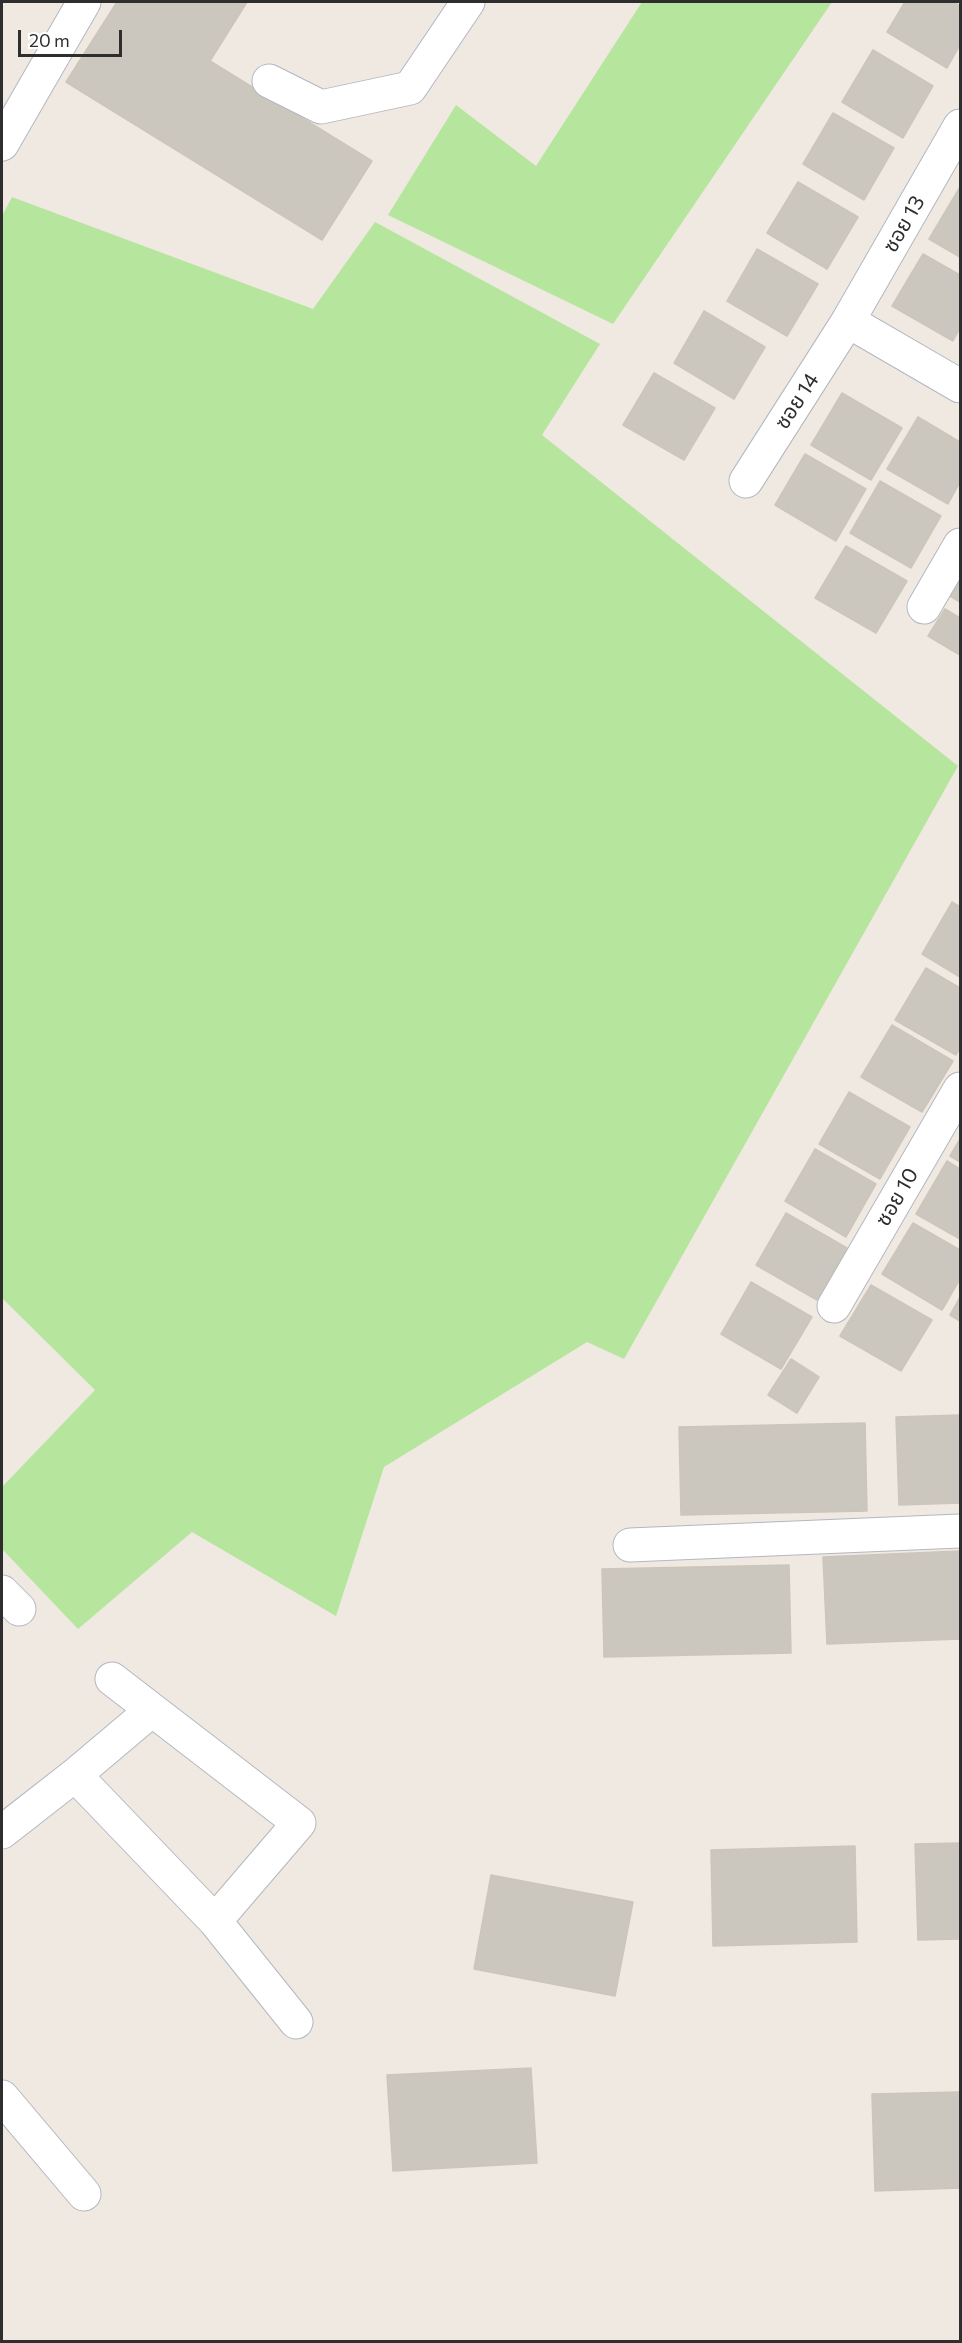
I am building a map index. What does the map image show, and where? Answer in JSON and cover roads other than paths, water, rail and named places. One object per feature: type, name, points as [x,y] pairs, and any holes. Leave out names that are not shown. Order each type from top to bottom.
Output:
[{"type":"street","points":[[2,144],[84,2]]},
{"type":"street","points":[[269,81],[321,107],[410,88],[468,2]]},
{"type":"street","name":"ซอย 13","points":[[848,321],[960,126]]},
{"type":"street","points":[[848,321],[960,386]]},
{"type":"street","name":"ซอย 14","points":[[746,481],[848,321]]},
{"type":"street","points":[[924,607],[960,545]]},
{"type":"street","name":"ซอย 10","points":[[834,1306],[960,1089]]},
{"type":"street","points":[[630,1545],[960,1531]]},
{"type":"street","points":[[112,1679],[299,1824],[215,1921]]},
{"type":"street","points":[[2,1832],[75,1775],[152,1710]]},
{"type":"street","points":[[75,1775],[215,1921],[296,2022]]},
{"type":"street","points":[[2,2097],[84,2194]]}]
